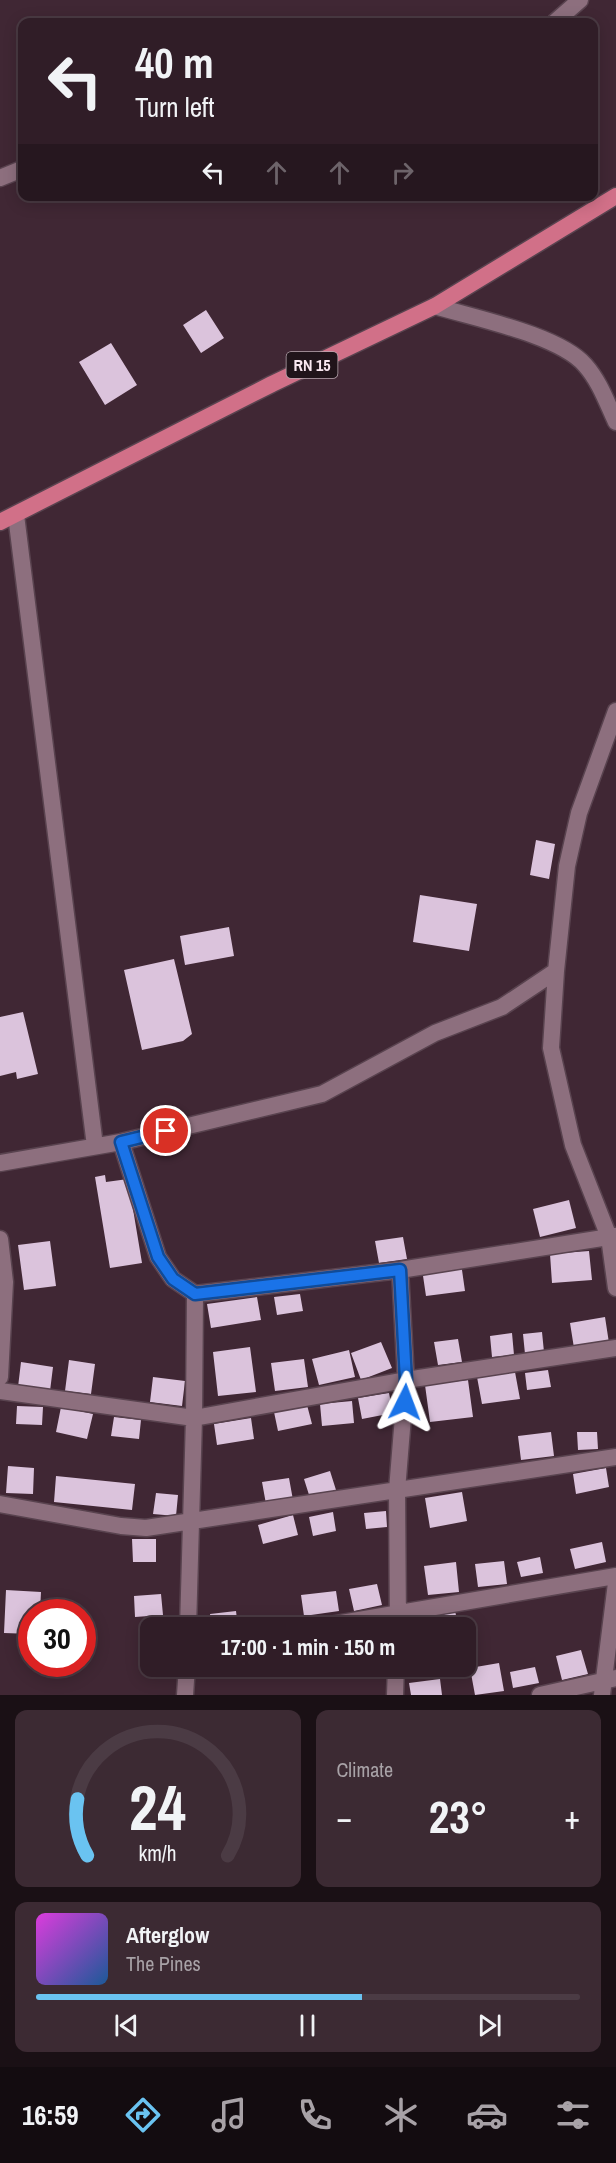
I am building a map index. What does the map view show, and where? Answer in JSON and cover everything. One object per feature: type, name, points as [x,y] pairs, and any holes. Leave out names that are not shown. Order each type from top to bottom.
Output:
[{"type":"main road","name":"RN 15","points":[[0,522],[273,384],[435,306],[616,196]]},
{"type":"street","points":[[560,18],[580,0]]},
{"type":"street","points":[[0,178],[18,171]]},
{"type":"street","points":[[435,306],[557,344],[584,364],[597,381],[616,422]]},
{"type":"street","points":[[16,515],[95,1146]]},
{"type":"street","points":[[616,711],[579,813],[567,866],[556,971],[552,1048],[573,1145],[613,1236],[616,1288]]},
{"type":"street","points":[[0,1163],[121,1142],[322,1094],[435,1033],[502,1006],[556,971]]},
{"type":"street","points":[[121,1142],[158,1257],[173,1279],[195,1294],[400,1270],[613,1236]]},
{"type":"street","points":[[0,1239],[5,1282],[0,1377]]},
{"type":"street","points":[[399,1617],[398,1490],[406,1380],[400,1270]]},
{"type":"street","points":[[188,1617],[195,1294]]},
{"type":"street","points":[[0,1391],[194,1418],[406,1380],[616,1348]]},
{"type":"street","points":[[0,1504],[121,1526],[146,1528],[616,1457]]},
{"type":"street","points":[[418,1617],[616,1576]]},
{"type":"street","points":[[540,1695],[607,1685],[616,1582]]},
{"type":"street","points":[[185,1695],[186,1677]]},
{"type":"street","points":[[395,1695],[396,1677]]},
{"type":"building","points":[[206,310],[224,338],[201,353],[183,325]]},
{"type":"building","points":[[111,343],[137,385],[105,405],[79,362]]},
{"type":"building","points":[[536,840],[555,844],[549,879],[530,875]]},
{"type":"building","points":[[420,895],[477,904],[469,951],[413,942]]},
{"type":"building","points":[[229,927],[234,956],[185,965],[180,936]]},
{"type":"building","points":[[174,959],[192,1034],[183,1041],[142,1050],[124,970]]},
{"type":"building","points":[[23,1012],[38,1074],[17,1079],[16,1072],[0,1076],[0,1017]]},
{"type":"building","points":[[105,1175],[106,1182],[128,1179],[142,1263],[110,1268],[95,1177]]},
{"type":"building","points":[[569,1200],[576,1228],[540,1237],[533,1209]]},
{"type":"building","points":[[403,1237],[407,1259],[379,1263],[375,1241]]},
{"type":"building","points":[[50,1241],[56,1286],[24,1290],[18,1245]]},
{"type":"building","points":[[589,1251],[592,1280],[552,1283],[550,1254]]},
{"type":"building","points":[[461,1263],[465,1291],[426,1296],[422,1269]]},
{"type":"building","points":[[300,1294],[303,1311],[277,1315],[274,1297]]},
{"type":"building","points":[[257,1297],[261,1320],[211,1328],[207,1304]]},
{"type":"building","points":[[605,1317],[609,1343],[574,1348],[570,1323]]},
{"type":"building","points":[[542,1332],[544,1352],[525,1354],[523,1334]]},
{"type":"building","points":[[512,1333],[514,1355],[492,1357],[490,1336]]},
{"type":"building","points":[[458,1339],[462,1362],[438,1365],[434,1342]]},
{"type":"building","points":[[381,1342],[392,1368],[361,1380],[351,1353]]},
{"type":"building","points":[[250,1347],[256,1392],[218,1396],[213,1352]]},
{"type":"building","points":[[349,1350],[355,1377],[319,1385],[312,1359]]},
{"type":"building","points":[[304,1359],[308,1387],[275,1391],[271,1363]]},
{"type":"building","points":[[69,1360],[95,1364],[91,1394],[65,1391]]},
{"type":"building","points":[[21,1362],[53,1367],[50,1391],[18,1387]]},
{"type":"building","points":[[548,1370],[551,1387],[527,1390],[525,1373]]},
{"type":"building","points":[[515,1372],[520,1399],[482,1404],[477,1377]]},
{"type":"building","points":[[153,1377],[185,1381],[182,1406],[150,1402]]},
{"type":"building","points":[[468,1380],[473,1417],[430,1422],[425,1385]]},
{"type":"building","points":[[389,1393],[393,1413],[362,1419],[358,1398]]},
{"type":"building","points":[[352,1401],[354,1423],[322,1426],[320,1404]]},
{"type":"building","points":[[307,1405],[312,1424],[278,1431],[274,1412]]},
{"type":"building","points":[[17,1406],[43,1407],[42,1425],[16,1424]]},
{"type":"building","points":[[61,1407],[93,1414],[87,1439],[56,1432]]},
{"type":"building","points":[[114,1417],[141,1420],[139,1439],[111,1436]]},
{"type":"building","points":[[251,1418],[254,1439],[217,1445],[214,1424]]},
{"type":"building","points":[[551,1432],[554,1456],[521,1460],[518,1436]]},
{"type":"building","points":[[577,1432],[597,1432],[598,1449],[578,1450]]},
{"type":"building","points":[[8,1466],[34,1468],[33,1494],[6,1493]]},
{"type":"building","points":[[606,1468],[609,1487],[576,1494],[573,1474]]},
{"type":"building","points":[[330,1471],[336,1490],[310,1498],[304,1479]]},
{"type":"building","points":[[56,1476],[135,1484],[132,1510],[54,1502]]},
{"type":"building","points":[[289,1478],[293,1500],[266,1504],[262,1482]]},
{"type":"building","points":[[462,1492],[467,1521],[430,1528],[425,1498]]},
{"type":"building","points":[[156,1493],[178,1495],[176,1516],[153,1514]]},
{"type":"building","points":[[386,1511],[387,1527],[366,1529],[364,1513]]},
{"type":"building","points":[[333,1512],[336,1531],[313,1536],[309,1517]]},
{"type":"building","points":[[293,1515],[298,1535],[263,1544],[258,1525]]},
{"type":"building","points":[[132,1539],[156,1539],[156,1562],[133,1562]]},
{"type":"building","points":[[602,1542],[606,1562],[575,1569],[570,1549]]},
{"type":"building","points":[[540,1557],[543,1573],[521,1577],[517,1562]]},
{"type":"building","points":[[504,1561],[507,1584],[478,1587],[475,1564]]},
{"type":"building","points":[[456,1562],[459,1592],[428,1595],[424,1566]]},
{"type":"building","points":[[377,1584],[382,1605],[354,1611],[349,1589]]},
{"type":"building","points":[[6,1590],[41,1592],[41,1599],[18,1599],[18,1634],[4,1633]]},
{"type":"building","points":[[336,1591],[339,1611],[304,1616],[301,1595]]},
{"type":"building","points":[[161,1594],[163,1615],[135,1617],[134,1596]]},
{"type":"building","points":[[236,1611],[237,1617],[210,1617],[210,1614]]},
{"type":"building","points":[[455,1611],[456,1617],[430,1617]]},
{"type":"building","points":[[581,1650],[588,1674],[562,1680],[556,1656]]},
{"type":"building","points":[[499,1663],[504,1691],[475,1695],[472,1677],[476,1677],[476,1667]]},
{"type":"building","points":[[535,1667],[539,1683],[513,1688],[510,1672]]},
{"type":"building","points":[[440,1679],[442,1695],[411,1695],[409,1683]]},
{"type":"route","points":[[166,1131],[121,1142],[158,1257],[173,1279],[195,1294],[400,1270],[406,1380],[405,1402]]}]
